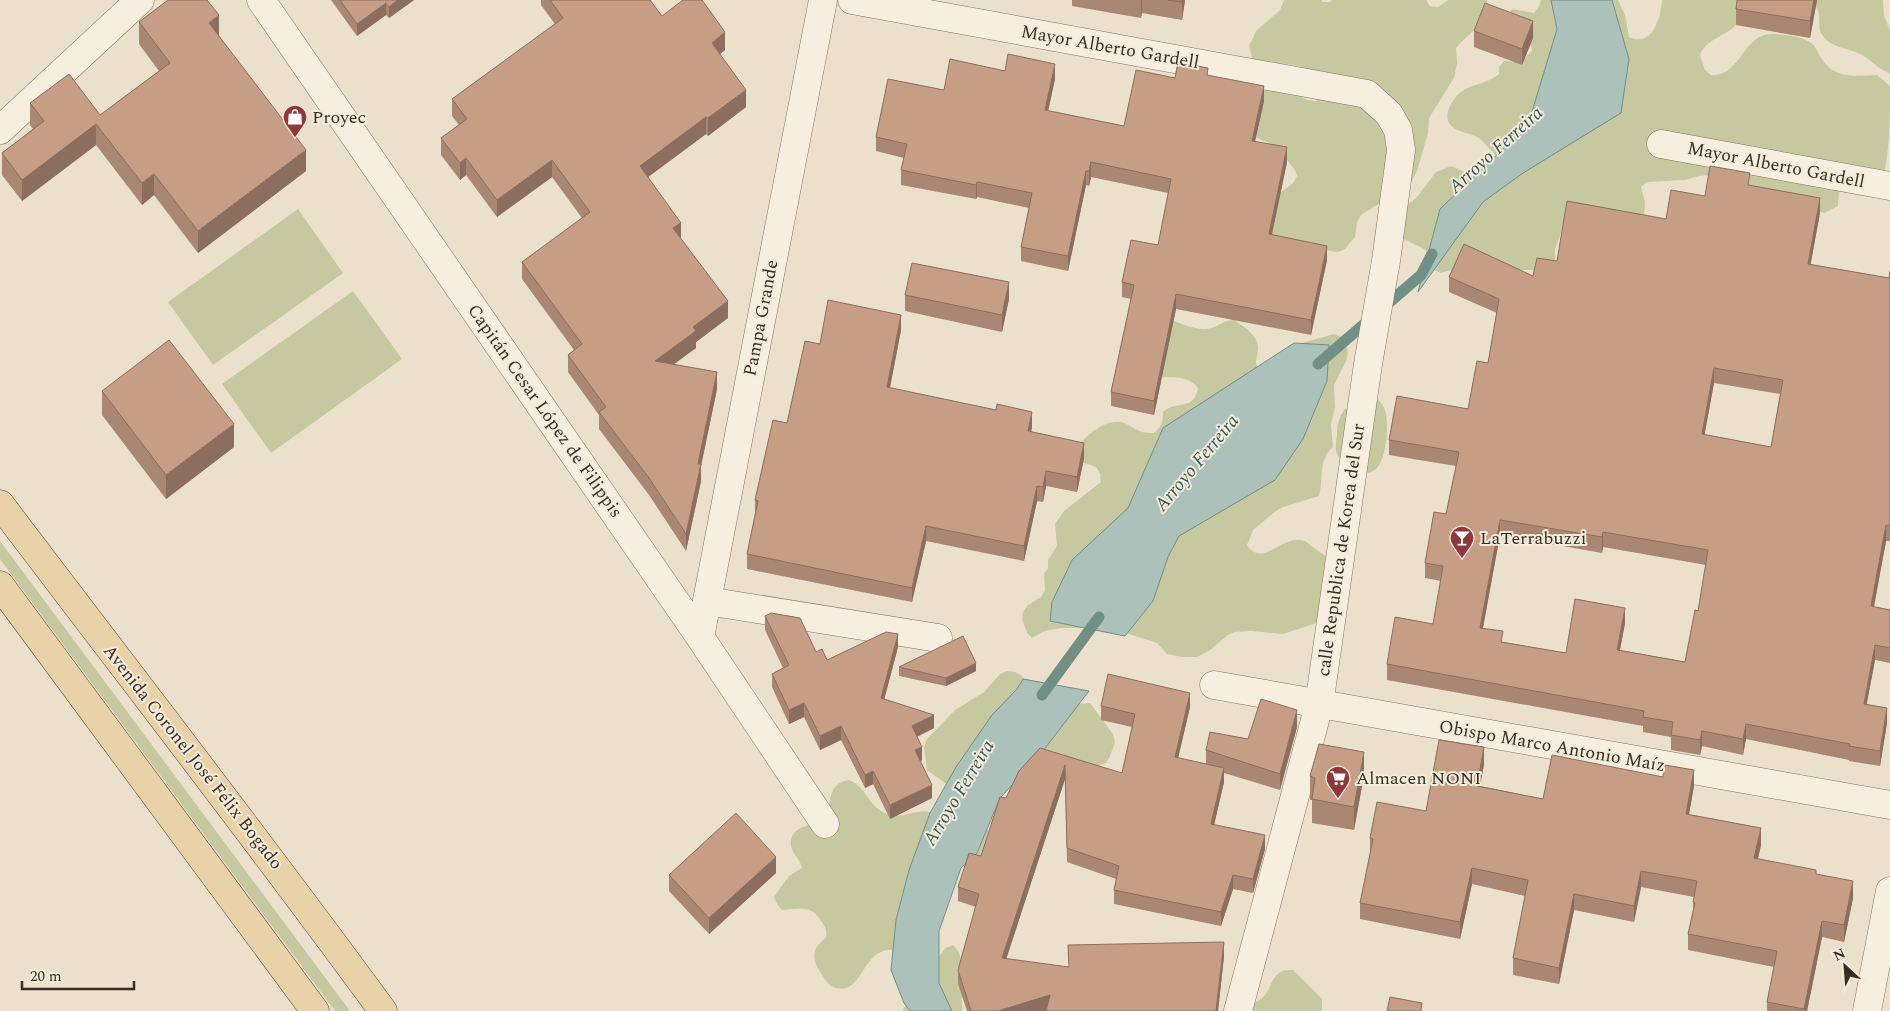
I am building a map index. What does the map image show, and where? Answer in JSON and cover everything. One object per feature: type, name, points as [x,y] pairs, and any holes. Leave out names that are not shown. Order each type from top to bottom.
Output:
[{"type":"main road","name":"Avenida Coronel José Félix Bogado","points":[[0,504],[246,825],[383,1011]]},
{"type":"main road","points":[[0,585],[315,1011]]},
{"type":"street","points":[[0,130],[140,0]]},
{"type":"street","name":"Capitán Cesar López de Filippis","points":[[261,0],[700,636],[825,824]]},
{"type":"street","name":"Pampa Grande","points":[[700,636],[823,0]]},
{"type":"street","name":"Mayor Alberto Gardell","points":[[852,0],[1367,94]]},
{"type":"street","name":"calle Republica de Korea del Sur","points":[[1238,1011],[1319,704],[1368,364],[1386,261],[1401,150],[1398,130],[1389,114],[1367,94]]},
{"type":"street","name":"Mayor Alberto Gardell","points":[[1661,144],[1890,186]]},
{"type":"street","points":[[707,602],[938,638]]},
{"type":"street","name":"Obispo Marco Antonio Maíz","points":[[1214,685],[1890,806]]},
{"type":"street","points":[[1866,1011],[1890,891]]},
{"type":"green space","points":[[1284,0],[1321,0],[1323,2],[1330,2],[1332,0],[1426,0],[1430,6],[1438,7],[1448,0],[1487,0],[1487,8],[1486,15],[1478,27],[1456,48],[1457,63],[1454,78],[1429,118],[1428,133],[1417,171],[1406,192],[1380,203],[1361,215],[1357,222],[1355,237],[1345,249],[1338,252],[1323,250],[1259,278],[1280,193],[1293,183],[1297,176],[1295,170],[1276,146],[1255,137],[1262,87],[1293,92],[1307,100],[1316,101],[1322,97],[1312,74],[1306,69],[1299,66],[1253,61],[1249,46],[1256,31],[1280,10]]},
{"type":"green space","points":[[1541,0],[1618,0],[1625,15],[1629,37],[1637,39],[1644,38],[1654,29],[1660,15],[1662,0],[1746,0],[1741,17],[1734,27],[1707,44],[1703,49],[1700,55],[1705,70],[1711,75],[1721,74],[1736,62],[1755,40],[1763,35],[1774,34],[1798,37],[1811,43],[1827,65],[1839,73],[1854,76],[1877,75],[1890,86],[1888,148],[1882,183],[1839,190],[1838,206],[1824,213],[1715,175],[1699,176],[1685,180],[1647,182],[1641,187],[1645,202],[1644,218],[1563,227],[1555,249],[1555,264],[1545,274],[1531,270],[1455,269],[1440,273],[1427,265],[1426,250],[1400,237],[1405,207],[1417,197],[1436,172],[1451,166],[1465,172],[1470,179],[1477,183],[1500,160],[1479,138],[1452,127],[1447,118],[1448,111],[1453,101],[1461,92],[1490,80],[1499,74],[1499,67],[1504,61],[1521,62],[1532,51],[1529,40],[1507,15],[1512,9],[1534,13],[1539,7]]},
{"type":"green space","points":[[1812,0],[1883,0],[1884,15],[1890,31],[1890,73],[1879,68],[1859,53],[1837,46],[1827,40],[1821,32],[1818,11]]},
{"type":"green space","points":[[298,209],[343,273],[213,365],[168,302]]},
{"type":"green space","points":[[353,291],[402,359],[271,453],[222,384]]},
{"type":"green space","points":[[1171,320],[1191,327],[1206,329],[1234,320],[1256,339],[1258,347],[1256,364],[1259,371],[1298,349],[1302,343],[1334,334],[1342,337],[1348,351],[1347,359],[1334,385],[1335,408],[1331,424],[1333,447],[1328,452],[1323,463],[1319,496],[1276,511],[1253,530],[1247,545],[1253,551],[1260,553],[1296,540],[1304,541],[1337,563],[1320,622],[1283,634],[1251,631],[1235,632],[1197,657],[1167,654],[1157,643],[1105,628],[1060,628],[1045,631],[1032,638],[1027,633],[1022,619],[1023,612],[1028,605],[1041,597],[1045,590],[1044,574],[1048,568],[1048,560],[1057,546],[1055,524],[1064,511],[1101,482],[1100,474],[1096,467],[1081,462],[1077,448],[1097,428],[1111,423],[1124,423],[1141,432],[1154,433],[1161,424],[1163,412],[1188,403],[1196,395],[1198,388],[1189,381],[1179,378],[1156,377]]},
{"type":"green space","points":[[1375,398],[1382,404],[1386,416],[1387,434],[1384,450],[1379,466],[1376,469],[1371,472],[1360,473],[1348,467],[1337,454],[1338,424],[1345,409]]},
{"type":"green space","points":[[0,541],[350,1011],[335,1011],[0,559]]},
{"type":"green space","points":[[1007,671],[1018,673],[1026,681],[1074,704],[1090,703],[1113,734],[1115,742],[1106,763],[1092,767],[952,788],[927,770],[924,747],[927,739],[955,710],[984,692],[1000,674]]},
{"type":"green space","points":[[849,780],[859,787],[879,810],[885,813],[897,816],[924,811],[949,818],[986,820],[989,836],[987,852],[976,861],[961,866],[895,950],[884,950],[876,955],[852,984],[845,988],[836,988],[827,982],[818,968],[814,957],[818,945],[826,937],[826,929],[818,916],[814,912],[804,909],[782,910],[774,897],[789,876],[802,868],[791,846],[794,833],[801,828],[828,817],[830,799],[834,789],[842,782]]},
{"type":"green space","points":[[953,945],[961,958],[962,1011],[902,1011],[945,948]]},
{"type":"green space","points":[[1285,970],[1293,970],[1322,999],[1322,1011],[1231,1011],[1262,998],[1276,976]]},
{"type":"water","points":[[1551,0],[1612,0],[1629,59],[1621,113],[1523,173],[1483,202],[1418,292],[1440,209],[1528,125],[1557,29]]},
{"type":"water","points":[[1294,343],[1329,345],[1327,381],[1303,439],[1275,480],[1179,536],[1168,557],[1153,601],[1125,636],[1050,621],[1052,602],[1072,560],[1128,508],[1163,428]]},
{"type":"water","points":[[1023,679],[1089,691],[1036,760],[1000,798],[977,853],[961,868],[939,931],[939,983],[952,1011],[910,1011],[904,1003],[891,970],[896,920],[909,870],[930,813],[956,767],[992,715],[1017,689]]},
{"type":"building","points":[[168,0],[207,0],[219,15],[209,23],[306,150],[198,231],[154,174],[142,183],[96,124],[22,180],[2,153],[44,121],[30,103],[69,74],[100,115],[170,63],[139,22]]},
{"type":"building","points":[[340,0],[398,0],[389,7],[386,3],[357,24]]},
{"type":"building","points":[[550,0],[650,0],[662,16],[683,0],[702,0],[725,32],[712,43],[746,90],[640,166],[681,223],[673,228],[728,301],[693,327],[696,331],[655,361],[717,372],[698,464],[701,464],[686,534],[649,478],[599,412],[606,407],[568,355],[582,344],[522,262],[590,212],[552,160],[497,200],[466,158],[460,163],[441,138],[467,119],[452,99],[563,18]]},
{"type":"building","points":[[1737,0],[1814,0],[1810,21],[1736,9]]},
{"type":"building","points":[[1485,3],[1533,21],[1522,49],[1474,31]]},
{"type":"building","points":[[1008,54],[1055,64],[1045,110],[1124,126],[1136,70],[1175,78],[1178,62],[1208,68],[1207,75],[1264,86],[1252,141],[1287,147],[1269,234],[1327,246],[1311,320],[1176,294],[1154,401],[1111,392],[1134,285],[1122,282],[1131,240],[1158,245],[1171,179],[1091,162],[1089,171],[1086,171],[1068,256],[1021,247],[1032,193],[977,182],[976,185],[901,170],[907,144],[876,137],[888,79],[944,90],[950,59],[1005,71]]},
{"type":"building","points":[[1710,166],[1750,173],[1748,185],[1820,198],[1808,264],[1889,278],[1890,271],[1890,526],[1886,525],[1871,606],[1890,610],[1890,648],[1875,645],[1864,704],[1887,708],[1880,751],[1746,724],[1743,739],[1702,731],[1700,740],[1671,735],[1673,722],[1643,717],[1644,711],[1387,664],[1395,617],[1433,624],[1443,566],[1425,563],[1434,512],[1446,514],[1459,452],[1389,440],[1397,396],[1468,409],[1477,361],[1488,363],[1499,299],[1449,277],[1464,244],[1533,276],[1537,258],[1557,261],[1567,201],[1666,219],[1671,190],[1705,196]],"holes":[[[1714,368],[1783,380],[1771,447],[1702,434]],[[1500,520],[1602,537],[1603,532],[1708,550],[1698,611],[1695,610],[1685,662],[1617,650],[1625,608],[1575,599],[1566,653],[1501,642],[1503,631],[1480,628]]]},
{"type":"building","points":[[912,263],[1009,282],[1002,315],[905,295]]},
{"type":"building","points":[[828,300],[901,315],[887,387],[996,410],[997,404],[1032,412],[1028,431],[1084,443],[1077,477],[1046,471],[1043,487],[1037,486],[1024,546],[926,526],[912,588],[747,554],[758,501],[755,500],[773,420],[787,423],[805,341],[820,344]]},
{"type":"building","points":[[169,340],[234,424],[166,475],[102,391]]},
{"type":"building","points":[[771,613],[800,618],[816,652],[822,649],[827,660],[886,632],[898,634],[881,698],[934,715],[912,726],[922,747],[915,750],[932,785],[890,805],[873,771],[865,775],[841,726],[820,736],[804,703],[789,710],[772,674],[789,665],[765,616]]},
{"type":"building","points":[[963,636],[976,663],[946,678],[899,667]]},
{"type":"building","points":[[1108,674],[1190,693],[1175,757],[1224,768],[1211,824],[1265,835],[1253,879],[1233,875],[1221,912],[1114,890],[1119,866],[1067,848],[1065,765],[1002,958],[1069,967],[1068,945],[1224,942],[1216,1011],[1046,1011],[1050,995],[998,1011],[971,1011],[958,970],[979,894],[958,887],[969,853],[981,856],[1000,797],[1006,798],[1019,771],[1040,748],[1122,773],[1135,714],[1101,706]]},
{"type":"building","points":[[1261,699],[1297,710],[1280,774],[1206,750],[1210,732],[1248,739]]},
{"type":"building","points":[[1439,740],[1484,747],[1477,786],[1543,799],[1552,755],[1663,777],[1665,765],[1694,770],[1686,814],[1761,828],[1754,858],[1816,870],[1816,874],[1853,881],[1844,925],[1822,921],[1804,1009],[1767,1002],[1777,951],[1688,934],[1695,903],[1693,902],[1697,881],[1641,871],[1634,906],[1574,894],[1559,968],[1513,958],[1528,880],[1472,868],[1460,922],[1360,903],[1373,839],[1370,838],[1377,802],[1426,811]]},
{"type":"building","points":[[1319,744],[1364,752],[1354,807],[1312,799],[1315,778],[1310,776]]},
{"type":"building","points":[[736,813],[776,857],[709,918],[669,875]]},
{"type":"building","points":[[1390,997],[1422,1003],[1421,1011],[1387,1011]]},
{"type":"waterway","name":"Arroyo Ferreira","points":[[1318,364],[1421,275],[1432,254]]},
{"type":"waterway","name":"Arroyo Ferreira","points":[[1042,695],[1099,617]]},
{"type":"place","name":"Proyec","points":[[295,138]]},
{"type":"place","name":"LaTerrabuzzi","points":[[1462,559]]},
{"type":"place","name":"Almacen NONI","points":[[1338,799]]}]
